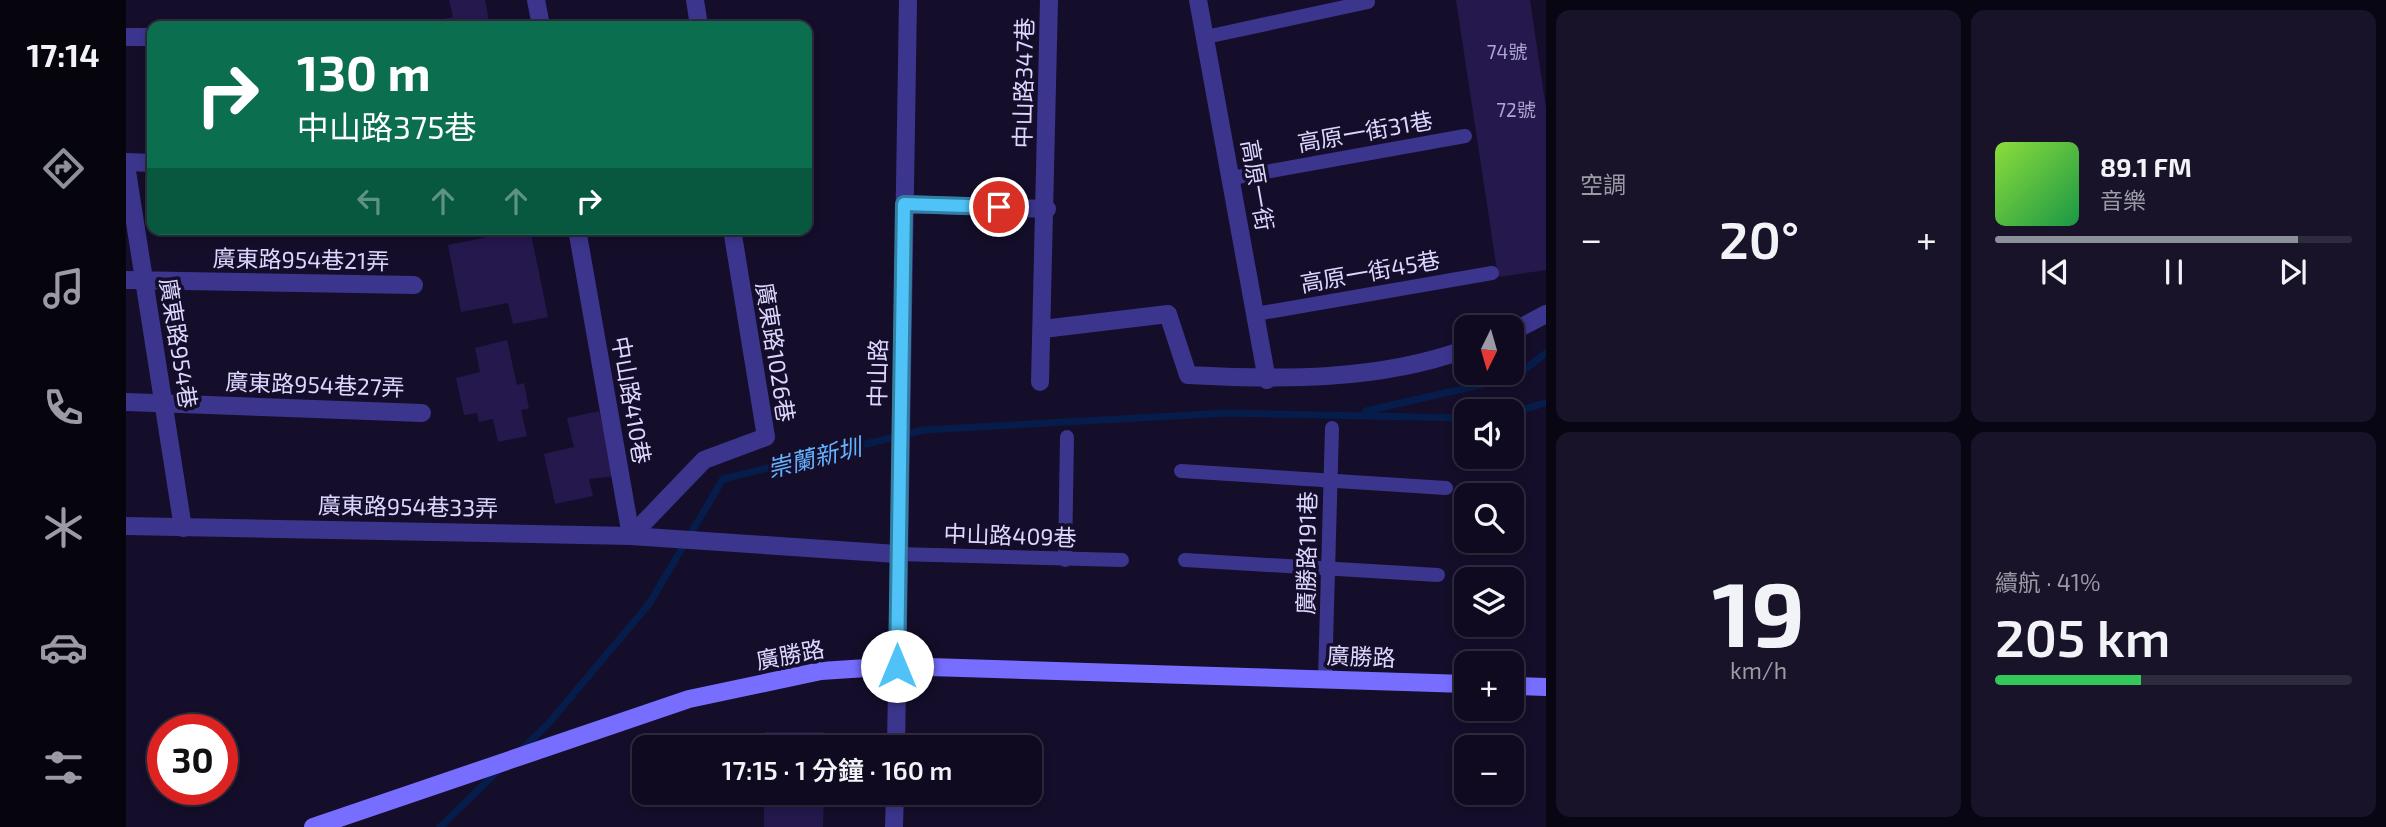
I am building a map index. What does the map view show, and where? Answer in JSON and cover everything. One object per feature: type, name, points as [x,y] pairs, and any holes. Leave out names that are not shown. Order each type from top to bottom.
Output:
[{"type":"street","points":[[537,0],[540,21]]},
{"type":"street","points":[[695,0],[698,21]]},
{"type":"street","name":"中山路","points":[[896,735],[908,0]]},
{"type":"street","name":"中山路347巷","points":[[1040,382],[1047,209],[1049,0]]},
{"type":"street","name":"高原一街","points":[[1199,0],[1267,380]]},
{"type":"street","points":[[126,37],[147,37]]},
{"type":"street","points":[[126,164],[147,163]]},
{"type":"street","name":"廣東路954巷","points":[[126,164],[183,528]]},
{"type":"street","points":[[904,204],[1047,209]]},
{"type":"street","name":"中山路410巷","points":[[578,235],[632,536]]},
{"type":"street","name":"廣東路1026巷","points":[[632,536],[704,460],[765,437],[733,235]]},
{"type":"street","name":"廣東路954巷21弄","points":[[126,280],[414,285]]},
{"type":"street","points":[[1043,329],[1168,314],[1188,375],[1267,380],[1406,366],[1454,352]]},
{"type":"street","points":[[1524,326],[1546,314]]},
{"type":"street","name":"廣東路954巷27弄","points":[[126,402],[422,413]]},
{"type":"street","name":"廣東路954巷33弄","points":[[126,526],[632,536]]},
{"type":"street","points":[[632,536],[897,554]]},
{"type":"street","name":"廣勝路","points":[[313,827],[689,699],[821,671],[897,666],[1454,684]]},
{"type":"street","points":[[1524,686],[1546,687]]},
{"type":"street","points":[[894,827],[895,805]]},
{"type":"lane","points":[[1206,37],[1368,2]]},
{"type":"lane","name":"高原一街31巷","points":[[1232,178],[1465,136]]},
{"type":"lane","name":"高原一街45巷","points":[[1256,314],[1492,274]]},
{"type":"lane","name":"廣勝路191巷","points":[[1325,680],[1332,428]]},
{"type":"lane","points":[[1065,560],[1067,437]]},
{"type":"lane","points":[[1181,471],[1446,488]]},
{"type":"lane","name":"中山路409巷","points":[[897,554],[1122,561]]},
{"type":"lane","points":[[1185,560],[1438,575]]},
{"type":"building","points":[[449,0],[485,0],[489,21],[435,21],[453,17]]},
{"type":"building","points":[[1456,0],[1530,0],[1546,108],[1546,270],[1498,277]]},
{"type":"building","points":[[531,235],[548,317],[513,324],[508,303],[461,312],[448,245],[493,236]]},
{"type":"building","points":[[507,340],[517,385],[524,383],[529,409],[521,410],[527,436],[498,442],[493,419],[479,422],[477,413],[464,415],[456,378],[480,372],[475,348]]},
{"type":"building","points":[[599,411],[615,476],[589,479],[593,496],[555,504],[544,454],[574,447],[567,418]]},
{"type":"building","points":[[765,732],[824,732],[824,735],[765,735]]},
{"type":"building","points":[[764,805],[824,805],[823,827],[764,827]]},
{"type":"waterway","name":"崇蘭新圳","points":[[1366,411],[1515,377],[1546,353]]},
{"type":"waterway","name":"崇蘭新圳","points":[[1524,409],[1546,403]]},
{"type":"waterway","name":"崇蘭新圳","points":[[519,752],[548,724],[649,604],[723,479],[923,430],[1227,413],[1454,418]]},
{"type":"waterway","name":"崇蘭新圳","points":[[440,827],[500,769]]},
{"type":"route","points":[[897,666],[904,204],[999,207]]}]
